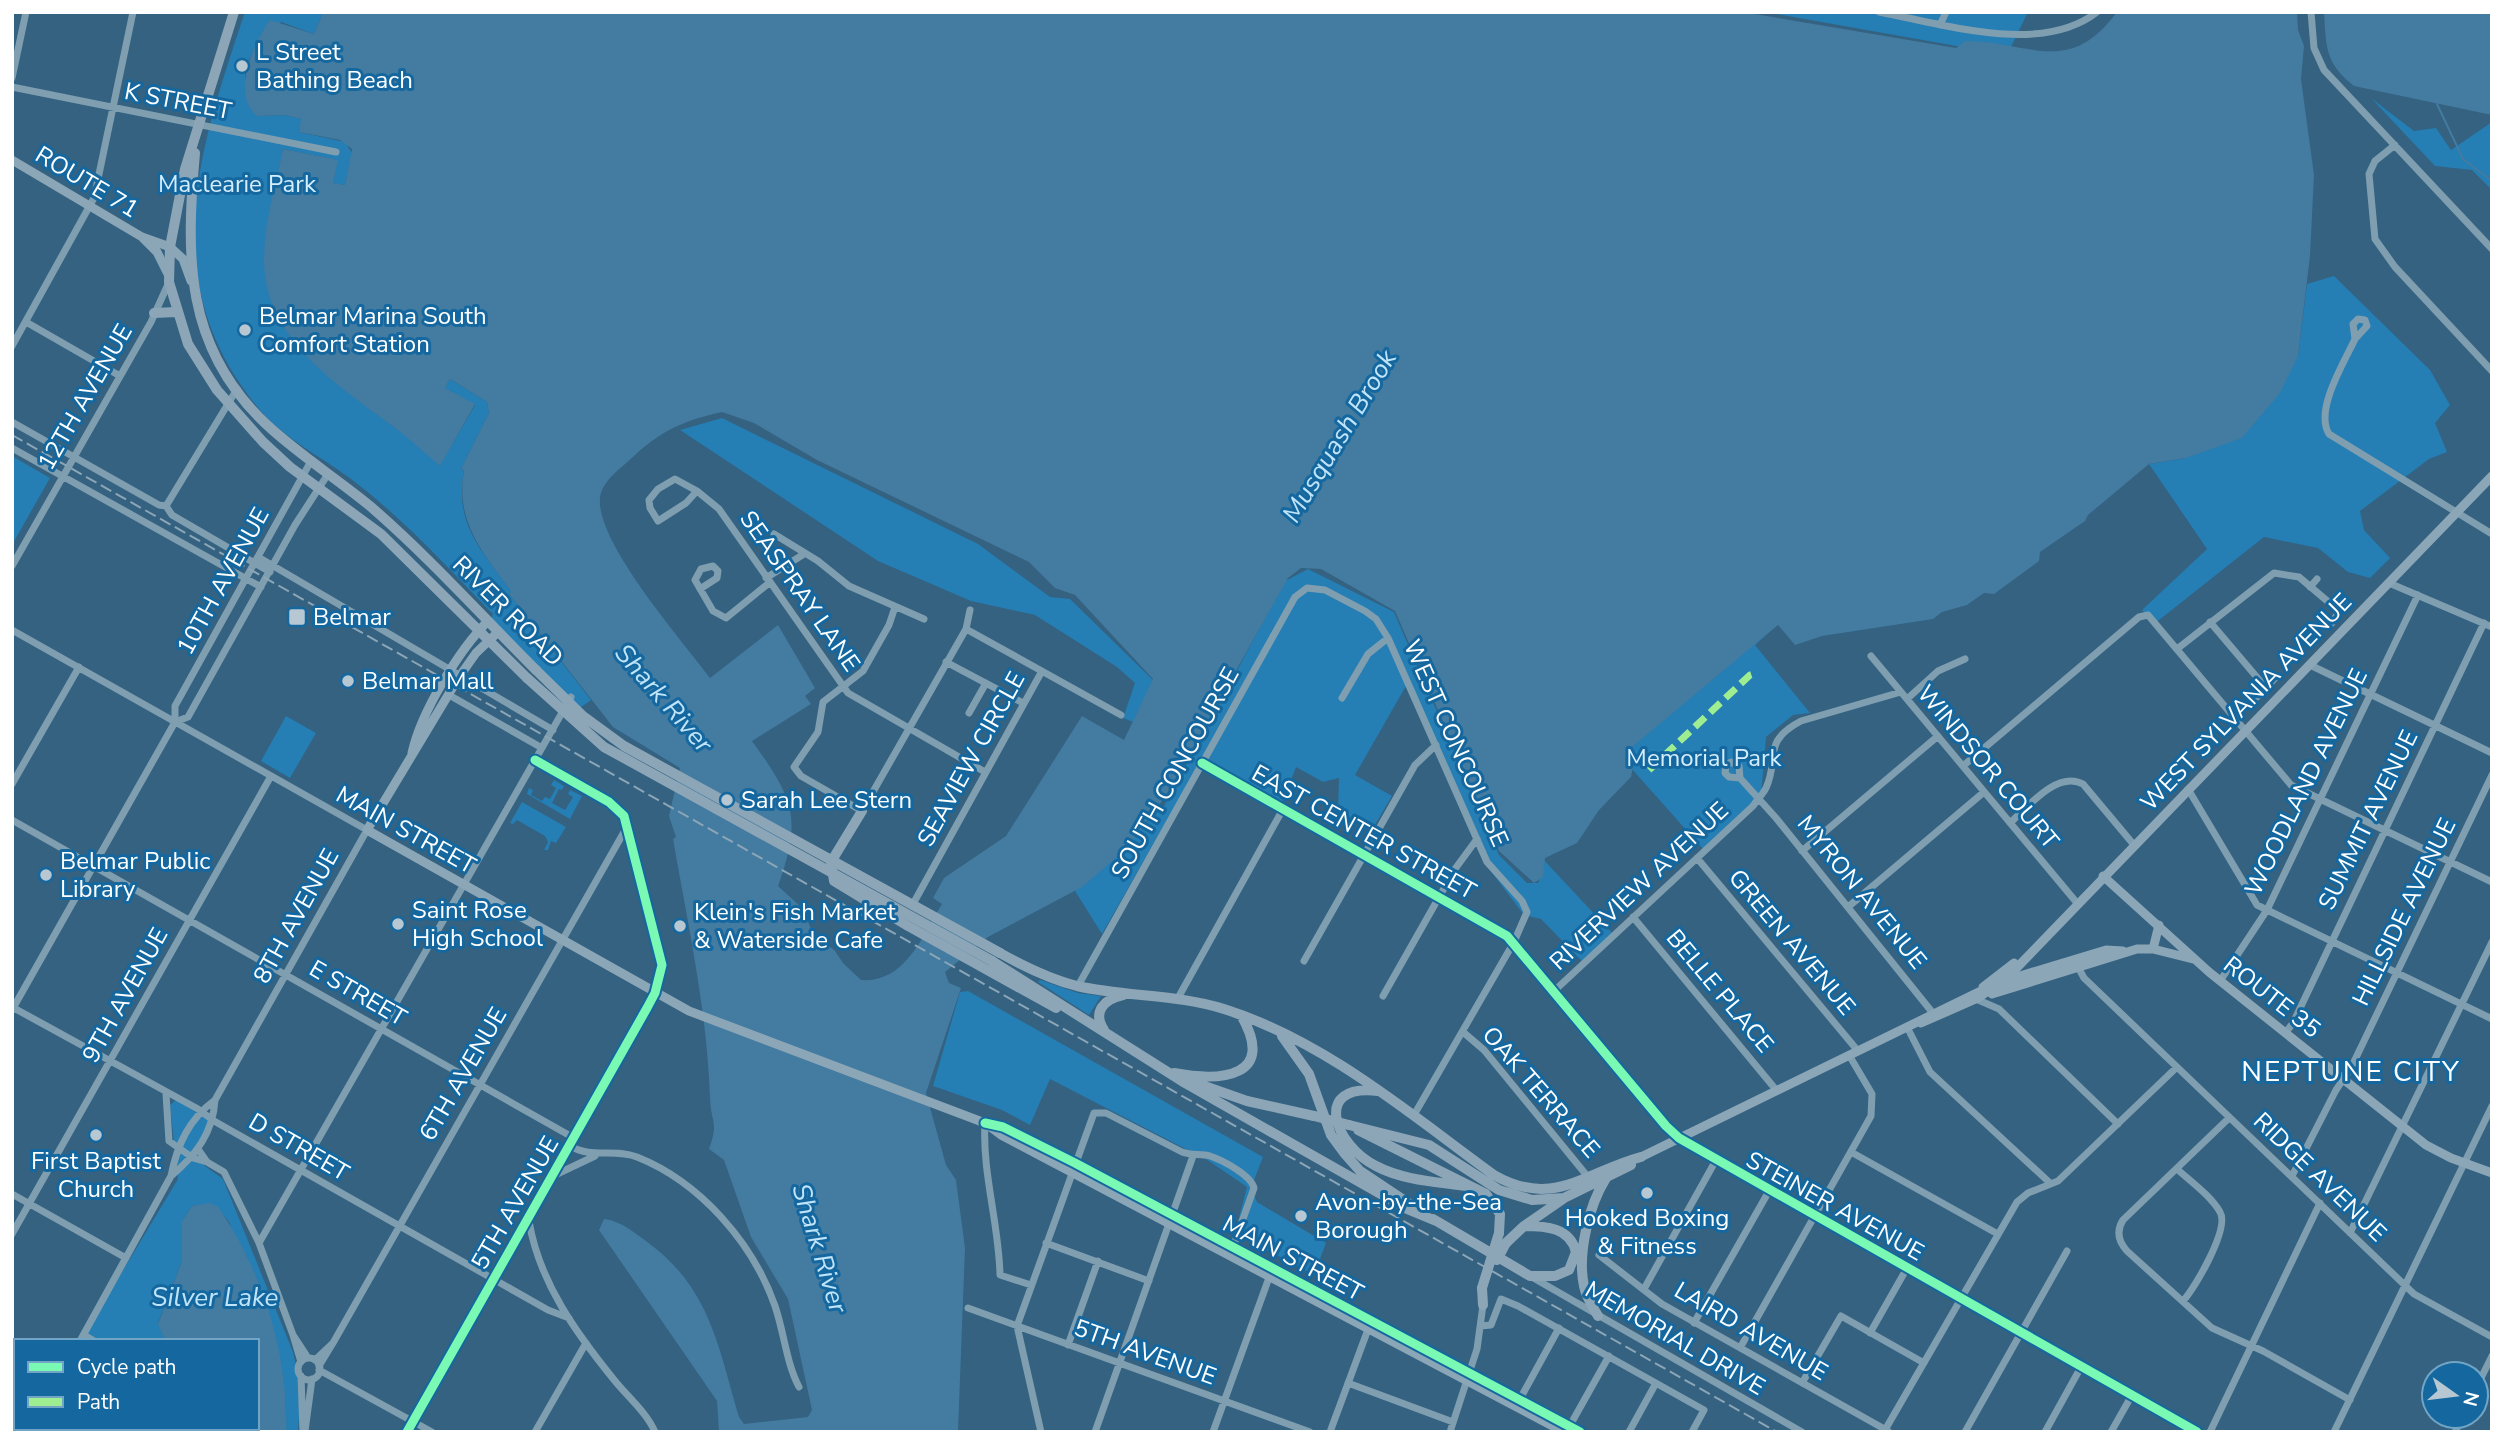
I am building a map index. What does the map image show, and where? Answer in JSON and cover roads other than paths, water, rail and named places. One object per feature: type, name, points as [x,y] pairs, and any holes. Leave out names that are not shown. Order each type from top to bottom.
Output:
[{"type":"highway","name":"RIVER ROAD","points":[[234,12],[196,143],[188,224],[191,281],[211,345],[237,389],[265,423],[404,537],[583,716],[624,746],[912,904],[992,961]]},
{"type":"highway","name":"RIVER ROAD","points":[[196,143],[185,169],[170,247],[169,278],[176,312],[188,344],[228,404],[262,442],[381,534],[527,678],[604,747],[992,961]]},
{"type":"highway","points":[[155,313],[176,312]]},
{"type":"highway","points":[[862,811],[837,849],[831,862],[831,875],[842,887],[908,926],[992,961],[1078,986],[1178,998],[1241,1015],[1339,1065],[1414,1115],[1494,1175],[1514,1185],[1552,1190],[1641,1157]]},
{"type":"highway","points":[[992,961],[1170,1072],[1407,1209],[1436,1221]]},
{"type":"highway","points":[[992,961],[1133,1050]]},
{"type":"highway","points":[[1107,1034],[1098,1017],[1100,1009],[1111,998],[1130,993]]},
{"type":"highway","points":[[1170,1072],[1220,1078],[1246,1066],[1252,1056],[1254,1042],[1241,1015]]},
{"type":"highway","points":[[1280,1034],[1309,1074],[1331,1135],[1360,1171],[1436,1221],[1530,1276],[1555,1276],[1566,1272],[1573,1265],[1576,1250],[1570,1239],[1560,1231],[1524,1226]]},
{"type":"highway","points":[[1170,1072],[1229,1095],[1429,1145],[1509,1194],[1541,1201],[1564,1198]]},
{"type":"highway","points":[[1379,1091],[1355,1090],[1340,1101],[1336,1111],[1337,1126],[1348,1146],[1379,1168],[1472,1186]]},
{"type":"highway","points":[[1349,1125],[1472,1186],[1490,1197],[1497,1206],[1501,1220],[1483,1305]]},
{"type":"highway","points":[[1485,1290],[1499,1254],[1506,1243],[1524,1226],[1564,1198],[1641,1157]]},
{"type":"highway","points":[[1598,1317],[1586,1294],[1582,1270],[1590,1207],[1606,1178]]},
{"type":"main road","name":"ROUTE 71","points":[[12,160],[142,237]]},
{"type":"main road","points":[[142,237],[170,247],[183,259],[191,281]]},
{"type":"main road","points":[[142,237],[157,252],[169,278]]},
{"type":"main road","name":"WEST SYLVANIA AVENUE","points":[[1977,994],[2004,981],[2027,954],[2492,477]]},
{"type":"main road","name":"8TH AVENUE","points":[[367,830],[412,753],[428,712],[455,674],[478,631],[488,621]]},
{"type":"main road","name":"8TH AVENUE","points":[[412,753],[419,746],[449,695],[455,674],[498,632]]},
{"type":"main road","name":"MAIN STREET","points":[[367,830],[689,1011],[985,1123],[1003,1127],[1074,1168],[1567,1430],[1580,1432]]},
{"type":"main road","points":[[2103,876],[2195,959]]},
{"type":"main road","points":[[2154,949],[2159,925]]},
{"type":"main road","name":"ROUTE 35","points":[[2123,951],[2154,949],[2195,959],[2426,1145],[2464,1164],[2492,1173]]},
{"type":"main road","points":[[2004,981],[2106,950],[2123,951]]},
{"type":"main road","points":[[1907,1027],[1932,1012],[1977,994],[1999,991],[2123,951]]},
{"type":"main road","name":"WEST SYLVANIA AVENUE","points":[[1977,994],[2027,954]]},
{"type":"main road","points":[[1641,1157],[1977,994]]},
{"type":"main road","name":"MAIN STREET","points":[[1172,1220],[1233,1247],[1271,1272]]},
{"type":"main road","name":"MAIN STREET","points":[[1469,1377],[1520,1399],[1567,1430]]},
{"type":"street","points":[[12,78],[26,12]]},
{"type":"street","points":[[12,346],[90,206],[133,12]]},
{"type":"street","points":[[1879,12],[2016,36],[2042,36],[2074,27],[2097,12]]},
{"type":"street","points":[[1941,23],[1946,12]]},
{"type":"street","points":[[2311,12],[2314,48],[2325,70],[2492,249]]},
{"type":"street","name":"K STREET","points":[[12,87],[336,152]]},
{"type":"street","points":[[2395,145],[2375,161],[2369,174],[2368,188],[2375,239],[2395,267],[2492,371]]},
{"type":"street","name":"12TH AVENUE","points":[[12,566],[155,313],[169,278]]},
{"type":"street","points":[[26,322],[120,376]]},
{"type":"street","points":[[2355,339],[2343,360],[2325,421],[2329,434],[2492,534]]},
{"type":"street","points":[[166,506],[174,498],[237,389]]},
{"type":"street","points":[[12,422],[159,505],[166,506],[172,515],[553,730]]},
{"type":"street","points":[[12,448],[261,587]]},
{"type":"street","name":"10TH AVENUE","points":[[13,1008],[175,722],[175,706],[311,461]]},
{"type":"street","name":"10TH AVENUE","points":[[175,722],[188,717],[285,542],[328,474]]},
{"type":"street","points":[[676,479],[697,491],[660,521],[649,504],[658,489],[676,479]]},
{"type":"street","name":"SEASPRAY LANE","points":[[697,491],[719,509],[844,687],[856,699],[985,772]]},
{"type":"street","points":[[271,534],[285,542]]},
{"type":"street","points":[[774,534],[818,561],[849,586],[924,619]]},
{"type":"street","points":[[700,589],[712,611],[726,618],[804,554]]},
{"type":"street","points":[[2177,649],[2274,573],[2295,574],[2339,611]]},
{"type":"street","points":[[2310,587],[2318,579]]},
{"type":"street","points":[[2389,583],[2488,625]]},
{"type":"street","name":"WEST CONCOURSE","points":[[1311,587],[1325,590],[1370,614],[1388,638],[1488,862],[1525,905],[1527,917],[1514,942],[1414,1115]]},
{"type":"street","name":"SOUTH CONCOURSE","points":[[1078,986],[1296,597],[1302,590],[1311,587]]},
{"type":"street","name":"WOODLAND AVENUE","points":[[2220,981],[2266,910],[2417,595]]},
{"type":"street","points":[[2332,623],[2339,611],[2348,605]]},
{"type":"street","points":[[895,607],[889,625],[866,667],[823,702],[818,732],[794,767],[801,776],[862,811],[966,629],[970,610]]},
{"type":"street","points":[[1963,766],[2139,617],[2148,615],[2285,780],[2492,882]]},
{"type":"street","points":[[2210,622],[2266,688]]},
{"type":"street","points":[[221,623],[237,631]]},
{"type":"street","name":"SUMMIT AVENUE","points":[[2286,1032],[2435,725],[2488,625]]},
{"type":"street","name":"SEAVIEW CIRCLE","points":[[912,904],[1042,671],[966,629]]},
{"type":"street","name":"MAIN STREET","points":[[12,630],[367,830]]},
{"type":"street","points":[[1342,698],[1368,654],[1388,638]]},
{"type":"street","name":"WINDSOR COURT","points":[[1871,656],[2077,903]]},
{"type":"street","points":[[1904,696],[1938,671],[1965,659]]},
{"type":"street","points":[[946,662],[1023,704]]},
{"type":"street","points":[[2310,665],[2492,752]]},
{"type":"street","points":[[12,784],[79,667]]},
{"type":"street","points":[[1042,671],[1121,715]]},
{"type":"street","points":[[2257,696],[2275,678]]},
{"type":"street","points":[[969,713],[986,683]]},
{"type":"street","points":[[449,695],[542,748]]},
{"type":"street","name":"RIVERVIEW AVENUE","points":[[1553,992],[1759,798],[1769,780],[1773,749],[1787,730],[1801,721],[1904,696]]},
{"type":"street","points":[[259,1243],[571,697]]},
{"type":"street","points":[[1802,851],[1938,736]]},
{"type":"street","points":[[1304,961],[1415,765],[1436,745]]},
{"type":"street","points":[[535,760],[618,808],[628,825],[662,965],[655,993]]},
{"type":"street","name":"EAST CENTER STREET","points":[[1202,763],[1440,897],[1514,942]]},
{"type":"street","name":"HILLSIDE AVENUE","points":[[2292,1176],[2396,973],[2492,775]]},
{"type":"street","name":"9TH AVENUE","points":[[12,1234],[271,776]]},
{"type":"street","name":"MYRON AVENUE","points":[[1740,778],[1932,1012]]},
{"type":"street","points":[[2010,823],[2056,785],[2070,780],[2083,784],[2134,845]]},
{"type":"street","points":[[2189,789],[2257,905],[2492,1018]]},
{"type":"street","points":[[1848,907],[1984,792]]},
{"type":"street","points":[[1178,998],[1283,809]]},
{"type":"street","name":"E STREET","points":[[12,820],[480,1085],[587,1154],[637,1157],[679,1181],[705,1202],[731,1229],[769,1291],[799,1387]]},
{"type":"street","name":"6TH AVENUE","points":[[313,1379],[312,1363],[333,1343],[628,825]]},
{"type":"street","name":"8TH AVENUE","points":[[171,1176],[193,1158],[214,1121],[215,1100],[367,830]]},
{"type":"street","points":[[1383,996],[1477,839]]},
{"type":"street","name":"GREEN AVENUE","points":[[1697,858],[1854,1053],[1874,1102],[1871,1116],[1851,1152]]},
{"type":"street","name":"BELLE PLACE","points":[[1633,917],[1776,1091]]},
{"type":"street","name":"STEINER AVENUE","points":[[1514,942],[1553,992],[1679,1138],[2197,1432]]},
{"type":"street","points":[[2350,1233],[2492,942]]},
{"type":"street","name":"RIDGE AVENUE","points":[[2078,967],[2084,978],[2414,1294],[2492,1337]]},
{"type":"street","points":[[1999,991],[1996,999],[1999,1009]]},
{"type":"street","name":"5TH AVENUE","points":[[408,1432],[655,993]]},
{"type":"street","points":[[1977,994],[1999,1009],[2118,1124]]},
{"type":"street","name":"D STREET","points":[[13,1008],[166,1094],[200,1110],[214,1121],[494,1280],[569,1318]]},
{"type":"street","points":[[1907,1027],[1930,1072],[2050,1183]]},
{"type":"street","name":"OAK TERRACE","points":[[1463,1032],[1484,1050],[1582,1165],[1588,1177]]},
{"type":"street","points":[[1887,1431],[1996,1233],[2022,1197],[2066,1173],[2177,1067]]},
{"type":"street","points":[[166,1094],[168,1136],[177,1148],[224,1172],[259,1243],[293,1335],[312,1363],[432,1432]]},
{"type":"street","name":"8TH AVENUE","points":[[82,1338],[171,1176],[177,1148],[200,1110],[215,1100]]},
{"type":"street","points":[[2334,1432],[2492,1106]]},
{"type":"street","points":[[1041,1432],[1017,1326],[1093,1115],[1098,1111],[1193,1156],[1209,1155],[1250,1179],[1254,1185],[1233,1247]]},
{"type":"street","points":[[2229,1118],[2123,1220],[2118,1235],[2127,1251],[2212,1328],[2350,1399]]},
{"type":"street","points":[[985,1123],[984,1143],[999,1241],[1000,1275],[1031,1285]]},
{"type":"street","points":[[198,1149],[207,1162]]},
{"type":"street","points":[[1740,1348],[1851,1152],[1996,1233]]},
{"type":"street","points":[[553,1176],[602,1154]]},
{"type":"street","points":[[1095,1432],[1193,1156]]},
{"type":"street","points":[[1644,1289],[1716,1160]]},
{"type":"street","points":[[2177,1168],[2218,1209],[2223,1220],[2220,1233],[2192,1292],[2183,1301]]},
{"type":"street","points":[[1695,1323],[1769,1191]]},
{"type":"street","points":[[12,1194],[126,1258]]},
{"type":"street","points":[[2210,1432],[2320,1203]]},
{"type":"street","points":[[529,1220],[542,1270],[569,1318],[655,1432]]},
{"type":"street","points":[[1046,1243],[1149,1281]]},
{"type":"street","points":[[1965,1432],[2067,1251]]},
{"type":"street","name":"LAIRD AVENUE","points":[[1599,1255],[1695,1323],[1887,1431]]},
{"type":"street","points":[[1068,1345],[1098,1261]]},
{"type":"street","points":[[1870,1333],[1906,1268]]},
{"type":"street","points":[[1213,1432],[1271,1272]]},
{"type":"street","name":"MEMORIAL DRIVE","points":[[1530,1276],[1802,1432]]},
{"type":"street","points":[[1481,1326],[1491,1325],[1501,1298],[1704,1410],[1692,1432]]},
{"type":"street","points":[[1450,1432],[1469,1377],[1483,1305]]},
{"type":"street","name":"5TH AVENUE","points":[[968,1308],[1310,1432]]},
{"type":"street","points":[[1802,1383],[1841,1316],[1924,1363]]},
{"type":"street","points":[[1330,1432],[1370,1325]]},
{"type":"street","points":[[1520,1399],[1559,1328]]},
{"type":"street","points":[[535,1432],[586,1343]]},
{"type":"street","points":[[1567,1430],[1609,1356]]},
{"type":"street","points":[[304,1432],[301,1376],[298,1371],[312,1363]]},
{"type":"street","points":[[2045,1432],[2081,1367]]},
{"type":"street","points":[[301,1376],[313,1379],[304,1432]]},
{"type":"street","points":[[1348,1383],[1453,1422]]},
{"type":"street","points":[[1629,1432],[1656,1383]]},
{"type":"street","points":[[2111,1432],[2132,1395]]},
{"type":"water","points":[[323,12],[1743,12],[1956,48],[1965,41],[2047,51],[2065,50],[2082,44],[2099,32],[2117,12],[2297,12],[2298,30],[2304,46],[2301,79],[2314,175],[2310,256],[2298,356],[2280,393],[2242,438],[2186,458],[2149,464],[2088,515],[2085,521],[2040,552],[2039,561],[1994,594],[1984,593],[1967,605],[1942,612],[1933,619],[1822,636],[1795,645],[1778,625],[1632,747],[1635,757],[1631,777],[1599,810],[1577,843],[1545,858],[1543,877],[1534,883],[1499,851],[1395,611],[1321,569],[1301,568],[1288,578],[1165,797],[1126,849],[1082,887],[988,937],[945,972],[949,983],[961,988],[926,1093],[946,1165],[956,1180],[965,1248],[958,1432],[719,1432],[717,1401],[599,1230],[604,1219],[626,1227],[668,1259],[685,1278],[709,1320],[739,1417],[744,1424],[808,1417],[812,1410],[788,1299],[751,1237],[724,1160],[709,1149],[714,1127],[705,1032],[673,839],[676,837],[669,816],[680,768],[613,727],[509,594],[511,591],[473,535],[463,505],[464,470],[461,469],[489,413],[487,402],[450,379],[445,388],[475,404],[440,466],[323,373],[288,334],[275,311],[267,287],[264,259],[268,218],[283,149],[338,160],[333,183],[345,185],[352,149],[340,140],[299,132],[301,119],[285,115],[257,116],[245,95],[245,82],[257,41],[270,20],[314,34]],"holes":[[[722,412],[754,423],[817,460],[1029,562],[1055,588],[1075,595],[1153,679],[1124,740],[1082,716],[1006,836],[944,878],[933,898],[942,904],[911,956],[889,974],[876,979],[861,980],[843,963],[835,951],[812,931],[802,908],[778,886],[790,842],[790,809],[777,778],[752,741],[811,704],[805,696],[815,688],[778,625],[710,678],[643,591],[612,540],[602,517],[600,498],[608,480],[663,433],[696,419]]]},
{"type":"water","points":[[2324,12],[2492,12],[2492,115],[2354,86],[2332,62],[2325,35]]},
{"type":"water","name":"Silver Lake","points":[[210,1203],[218,1207],[234,1231],[260,1285],[270,1314],[283,1374],[286,1432],[190,1432],[259,1430],[259,1339],[164,1339],[158,1324],[182,1261],[182,1221],[192,1206]]},
{"type":"waterway","points":[[2437,104],[2463,159],[2492,181]]},
{"type":"railway","points":[[12,435],[1777,1432]]},
{"type":"place","name":"L Street Bathing Beach","points":[[242,66]]},
{"type":"place","name":"Belmar Marina South Comfort Station","points":[[245,330]]},
{"type":"place","name":"Belmar","points":[[297,617]]},
{"type":"place","name":"Belmar Mall","points":[[348,681]]},
{"type":"place","name":"Sarah Lee Stern","points":[[727,800]]},
{"type":"place","name":"Belmar Public Library","points":[[46,875]]},
{"type":"place","name":"Saint Rose High School","points":[[398,924]]},
{"type":"place","name":"Klein's Fish Market & Waterside Cafe","points":[[680,926]]},
{"type":"place","name":"First Baptist Church","points":[[96,1135]]},
{"type":"place","name":"Hooked Boxing & Fitness","points":[[1647,1193]]},
{"type":"place","name":"Avon-by-the-Sea Borough","points":[[1301,1216]]},
{"type":"district","name":"NEPTUNE CITY","points":[[2351,1071]]},
{"type":"park label","name":"Maclearie Park","points":[[237,184]]},
{"type":"park label","name":"Memorial Park","points":[[1704,758]]},
{"type":"water label","name":"Musquash Brook","points":[[1339,436]]},
{"type":"water label","name":"Shark River","points":[[664,698]]},
{"type":"water label","name":"Shark River","points":[[820,1248]]}]
